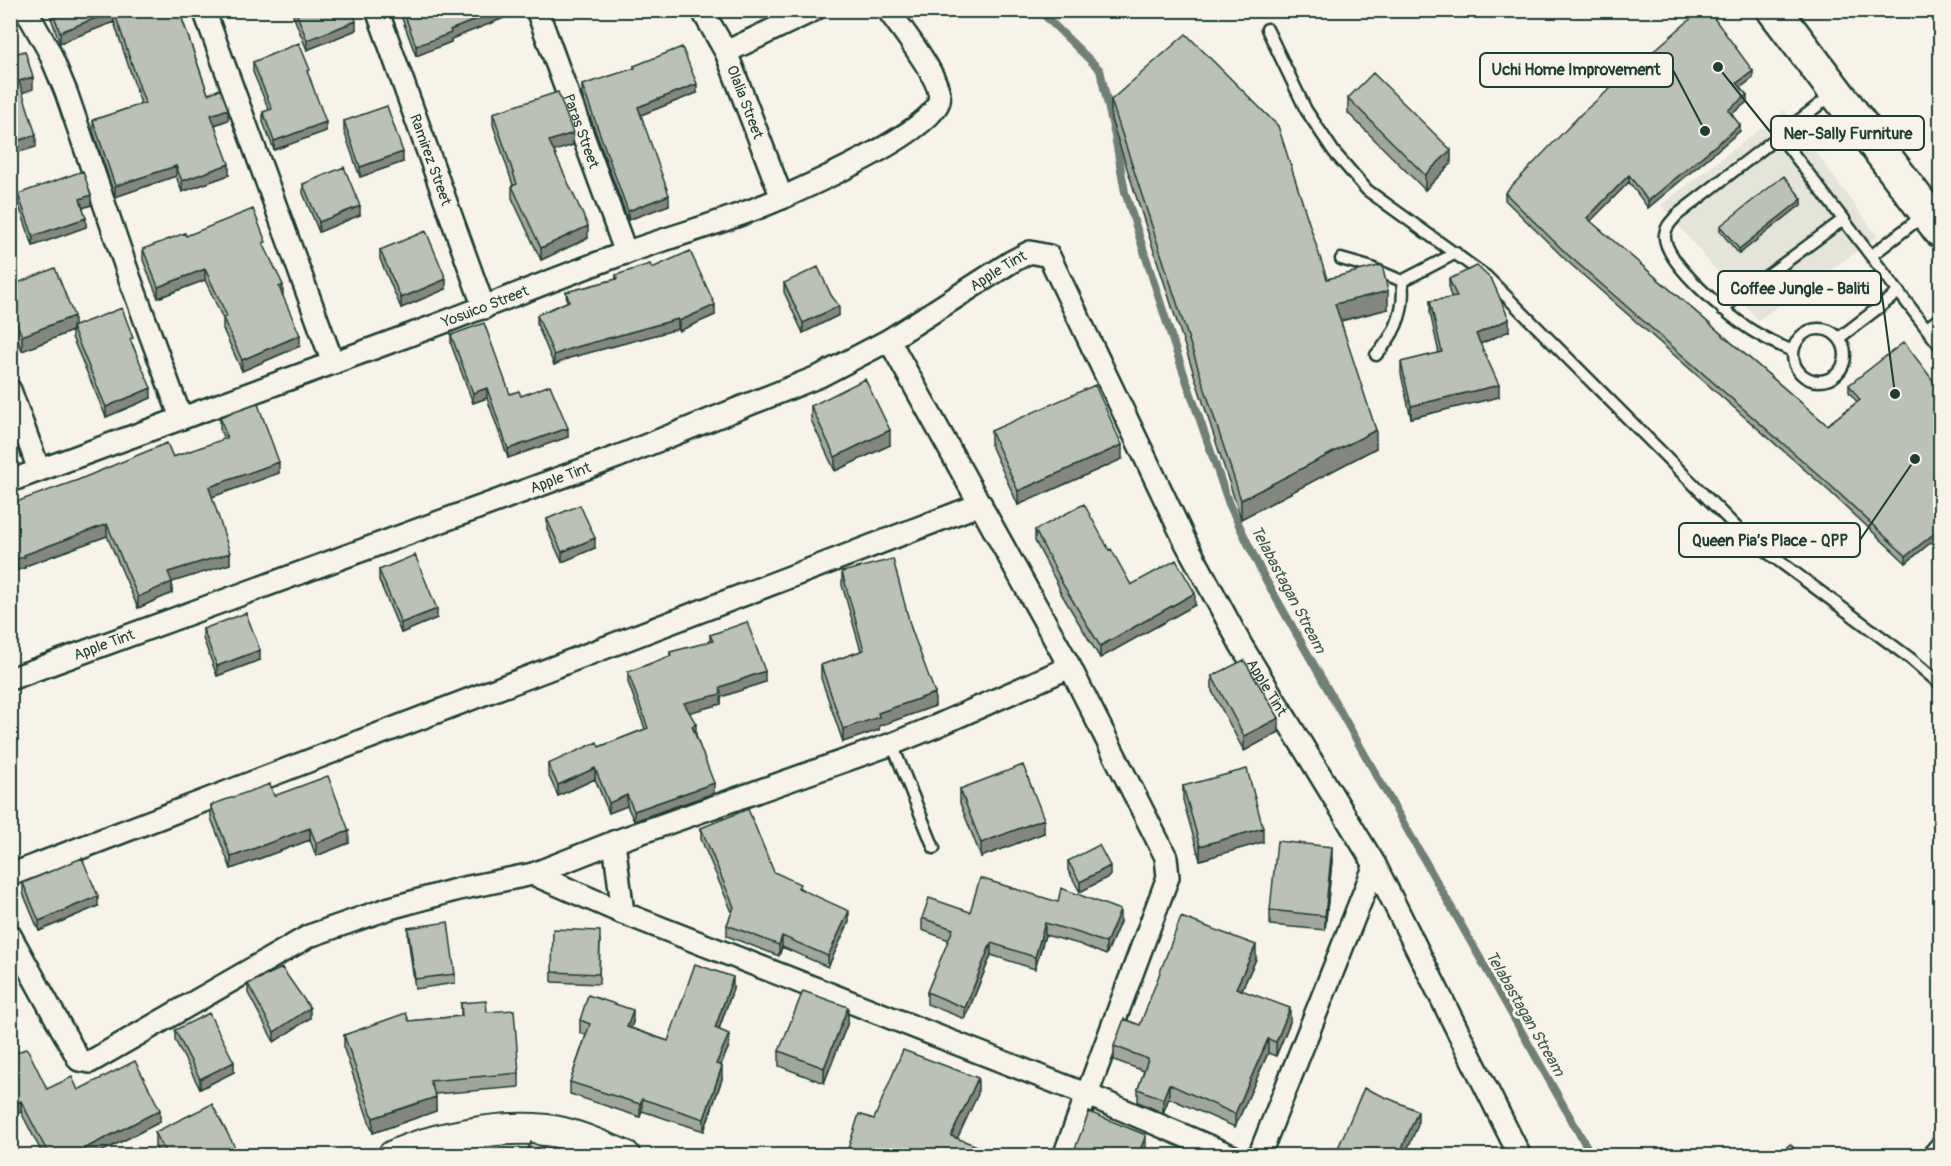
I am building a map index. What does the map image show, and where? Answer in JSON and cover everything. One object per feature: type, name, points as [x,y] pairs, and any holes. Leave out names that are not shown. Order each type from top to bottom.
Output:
[{"type":"highway","points":[[1774,10],[1934,222]]},
{"type":"street","points":[[26,10],[49,51],[66,92],[130,279],[181,418]]},
{"type":"street","points":[[204,10],[333,363]]},
{"type":"street","name":"Ramirez Street","points":[[377,10],[484,308]]},
{"type":"street","name":"Paras Street","points":[[537,10],[626,253]]},
{"type":"street","name":"Olalia Street","points":[[702,10],[726,52],[782,198]]},
{"type":"street","points":[[726,52],[814,10]]},
{"type":"street","name":"Yosuico Street","points":[[10,481],[484,308],[626,253],[782,198],[862,160],[894,142],[933,112],[940,99],[938,85],[888,10]]},
{"type":"street","name":"Apple Tint","points":[[10,679],[638,449],[819,376],[889,340],[1030,252],[1049,256],[1186,543],[1241,645],[1375,865],[1520,1155]]},
{"type":"street","points":[[889,340],[1070,667],[1166,858],[1168,877],[1064,1155]]},
{"type":"street","points":[[10,390],[39,470]]},
{"type":"street","points":[[10,875],[981,504]]},
{"type":"street","points":[[10,935],[79,1060],[90,1062],[309,936],[390,908],[533,874],[614,842],[892,744],[1070,667]]},
{"type":"street","points":[[614,842],[623,913]]},
{"type":"street","points":[[1259,1155],[1375,865]]},
{"type":"street","points":[[533,874],[623,913],[1088,1095],[1232,1155]]},
{"type":"street","points":[[393,1155],[406,1149],[476,1133],[547,1130],[592,1142],[625,1155]]},
{"type":"street","points":[[1933,1155],[1941,1148]]},
{"type":"lane","points":[[1267,29],[1306,110],[1334,153],[1367,190],[1486,276],[1744,535],[1911,659],[1941,684]]},
{"type":"lane","points":[[1793,351],[1754,332],[1722,309],[1698,287],[1669,253],[1665,243],[1665,233],[1677,215],[1835,92]]},
{"type":"lane","points":[[1779,135],[1941,346]]},
{"type":"lane","points":[[1722,309],[1844,219]]},
{"type":"lane","points":[[1871,256],[1934,222]]},
{"type":"lane","points":[[1402,281],[1456,253]]},
{"type":"lane","points":[[1341,259],[1369,267],[1402,281]]},
{"type":"lane","points":[[1376,355],[1388,343],[1402,312],[1404,297],[1402,281]]},
{"type":"lane","points":[[1839,338],[1899,292]]},
{"type":"lane","points":[[1927,328],[1941,318]]},
{"type":"lane","points":[[1824,330],[1839,338],[1843,345],[1844,363],[1834,377],[1826,381],[1809,380],[1796,368],[1793,351],[1796,343],[1808,332],[1824,330]]},
{"type":"lane","points":[[892,744],[934,848]]},
{"type":"shaded area","points":[[1785,110],[1878,237],[1758,320],[1661,205]]},
{"type":"building","points":[[52,10],[179,10],[208,94],[220,89],[228,109],[211,115],[229,164],[182,181],[176,166],[115,186],[93,120],[145,103],[114,11],[60,32]]},
{"type":"building","points":[[295,10],[352,10],[356,21],[307,40]]},
{"type":"building","points":[[403,10],[500,10],[450,30],[451,33],[416,46]]},
{"type":"building","points":[[1701,10],[1708,10],[1753,71],[1737,83],[1747,95],[1728,110],[1740,125],[1648,201],[1629,175],[1587,218],[1827,425],[1860,400],[1849,385],[1904,342],[1941,391],[1941,528],[1906,556],[1829,484],[1567,254],[1505,193],[1582,113]]},
{"type":"building","points":[[1186,34],[1278,126],[1327,279],[1382,265],[1388,291],[1335,304],[1376,430],[1241,500],[1111,100]]},
{"type":"building","points":[[299,43],[326,122],[274,141],[263,112],[272,109],[253,62]]},
{"type":"building","points":[[682,47],[697,84],[638,107],[669,195],[628,211],[582,85],[635,68],[634,66]]},
{"type":"building","points":[[25,51],[33,77],[19,81],[36,135],[10,143],[10,55]]},
{"type":"building","points":[[1373,73],[1451,150],[1425,175],[1348,98]]},
{"type":"building","points":[[558,92],[573,133],[549,141],[588,226],[541,248],[512,186],[517,184],[493,113]]},
{"type":"building","points":[[387,106],[403,152],[360,167],[344,121]]},
{"type":"building","points":[[344,167],[360,206],[319,222],[303,184]]},
{"type":"building","points":[[83,171],[91,195],[80,199],[86,218],[33,236],[18,194]]},
{"type":"building","points":[[1784,176],[1802,199],[1739,249],[1720,226]]},
{"type":"building","points":[[253,209],[266,242],[263,243],[283,285],[279,287],[300,335],[242,360],[223,318],[227,316],[205,269],[158,287],[143,249],[185,233],[186,236]]},
{"type":"building","points":[[426,231],[446,279],[401,298],[380,250]]},
{"type":"building","points":[[690,251],[715,305],[679,321],[678,319],[554,355],[537,315],[569,301],[566,292],[617,279],[616,275],[650,264],[652,268]]},
{"type":"building","points":[[1477,266],[1492,280],[1509,319],[1476,334],[1499,385],[1411,406],[1401,362],[1442,352],[1430,301],[1457,297],[1449,279]]},
{"type":"building","points":[[818,267],[831,295],[839,306],[803,323],[784,283]]},
{"type":"building","points":[[55,268],[74,316],[22,336],[10,307],[10,286]]},
{"type":"building","points":[[122,308],[133,338],[130,339],[151,388],[106,407],[72,327]]},
{"type":"building","points":[[484,323],[510,394],[519,391],[521,396],[550,385],[568,428],[508,449],[487,388],[473,393],[451,335]]},
{"type":"building","points":[[865,379],[890,430],[835,457],[811,406]]},
{"type":"building","points":[[1095,385],[1122,445],[1018,491],[991,431]]},
{"type":"building","points":[[258,404],[279,462],[209,487],[230,553],[168,572],[172,582],[138,597],[107,524],[24,555],[25,557],[10,560],[10,504],[78,480],[167,443],[173,457],[227,438],[220,417]]},
{"type":"building","points":[[1084,504],[1131,585],[1176,560],[1195,593],[1100,646],[1059,578],[1035,530]]},
{"type":"building","points":[[580,505],[595,538],[562,552],[547,519]]},
{"type":"building","points":[[415,555],[437,609],[401,623],[379,570]]},
{"type":"building","points":[[893,559],[911,628],[935,693],[878,713],[879,717],[843,729],[821,665],[864,650],[842,572]]},
{"type":"building","points":[[246,613],[260,650],[217,666],[203,629]]},
{"type":"building","points":[[747,622],[765,671],[720,687],[721,694],[684,703],[696,724],[692,726],[714,783],[634,811],[627,795],[609,803],[595,768],[558,785],[548,764],[597,742],[599,747],[648,728],[628,672],[671,656],[670,652],[713,641],[710,635]]},
{"type":"building","points":[[1244,660],[1279,718],[1244,736],[1212,676]]},
{"type":"building","points":[[1023,765],[1044,819],[981,843],[960,789]]},
{"type":"building","points":[[1247,769],[1263,828],[1200,846],[1183,786]]},
{"type":"building","points":[[328,776],[349,831],[316,843],[310,828],[231,857],[211,805],[270,784],[274,796]]},
{"type":"building","points":[[748,809],[774,872],[800,884],[798,888],[849,911],[828,956],[782,936],[779,945],[727,925],[734,907],[701,828]]},
{"type":"building","points":[[1277,841],[1332,847],[1325,916],[1270,910]]},
{"type":"building","points":[[1099,845],[1110,866],[1080,882],[1068,861]]},
{"type":"building","points":[[82,858],[98,896],[39,921],[23,883]]},
{"type":"building","points":[[980,878],[1058,902],[1061,888],[1120,910],[1106,943],[1045,923],[1035,957],[991,943],[965,1008],[927,992],[953,929],[922,918],[929,898],[970,912]]},
{"type":"building","points":[[1181,917],[1256,945],[1236,988],[1290,1008],[1276,1042],[1268,1039],[1235,1114],[1169,1084],[1163,1099],[1138,1089],[1148,1059],[1114,1046],[1124,1019],[1140,1025]]},
{"type":"building","points":[[448,922],[455,974],[415,979],[408,928]]},
{"type":"building","points":[[553,929],[600,931],[599,974],[552,972]]},
{"type":"building","points":[[695,964],[733,977],[715,1028],[729,1034],[716,1064],[722,1066],[704,1119],[642,1099],[640,1104],[570,1082],[590,1024],[580,1020],[588,995],[633,1010],[627,1027],[668,1041]]},
{"type":"building","points":[[282,968],[310,1008],[274,1032],[248,984]]},
{"type":"building","points":[[803,991],[848,1007],[824,1068],[779,1051]]},
{"type":"building","points":[[486,1001],[487,1012],[514,1010],[519,1073],[430,1081],[436,1097],[373,1118],[344,1035],[406,1013],[409,1021],[462,1016],[461,1003]]},
{"type":"building","points":[[209,1013],[234,1062],[200,1079],[175,1030]]},
{"type":"building","points":[[27,1048],[47,1089],[72,1077],[78,1090],[135,1061],[160,1110],[72,1155],[49,1155],[21,1101],[10,1106],[10,1056]]},
{"type":"building","points":[[903,1050],[978,1078],[951,1136],[1001,1155],[846,1155],[859,1114],[874,1119]]},
{"type":"building","points":[[1364,1088],[1418,1111],[1399,1155],[1335,1155]]},
{"type":"building","points":[[212,1104],[239,1155],[167,1155],[155,1132]]},
{"type":"building","points":[[1089,1112],[1146,1135],[1138,1155],[1071,1155]]},
{"type":"building","points":[[531,1142],[555,1153],[554,1155],[525,1155]]},
{"type":"building","points":[[1790,1144],[1801,1155],[1778,1155]]},
{"type":"waterway","name":"Telabastagan Stream","points":[[1039,10],[1100,70],[1125,192],[1175,348],[1229,504],[1262,573],[1592,1156]]},
{"type":"place","name":"Ner-Sally Furniture","points":[[1718,67]]},
{"type":"place","name":"Uchi Home Improvement","points":[[1705,131]]},
{"type":"place","name":"Coffee Jungle - Baliti","points":[[1895,394]]},
{"type":"place","name":"Queen Pia’s Place - QPP","points":[[1915,459]]}]
